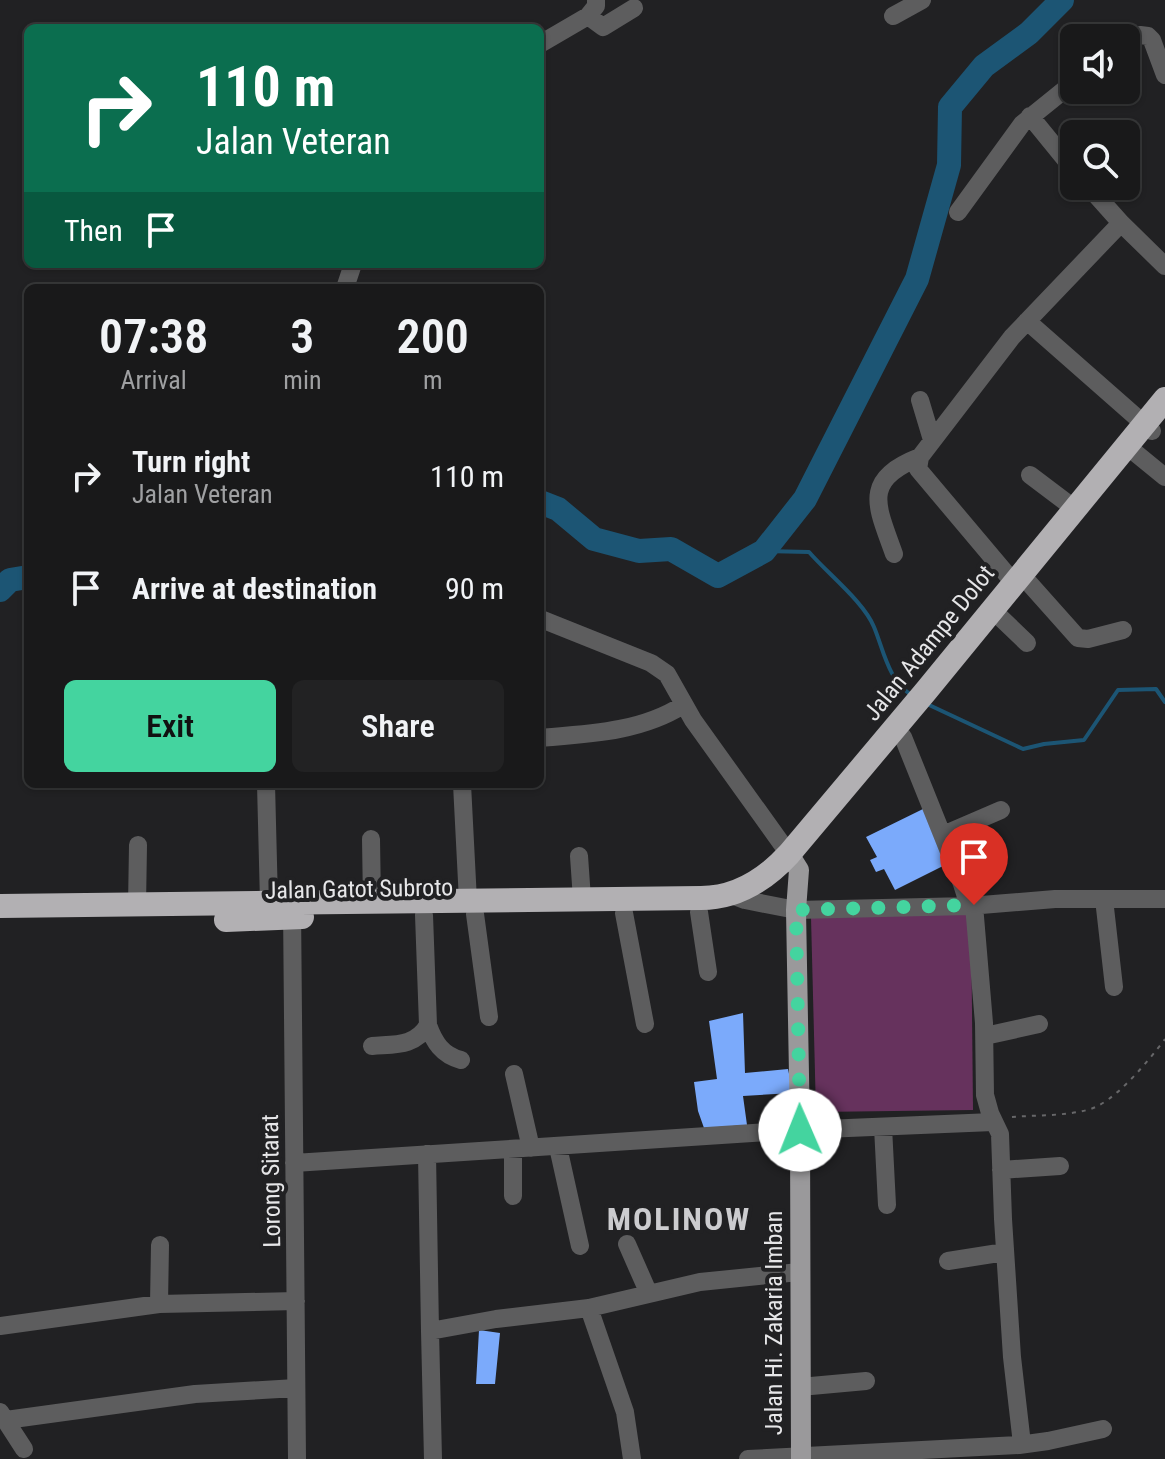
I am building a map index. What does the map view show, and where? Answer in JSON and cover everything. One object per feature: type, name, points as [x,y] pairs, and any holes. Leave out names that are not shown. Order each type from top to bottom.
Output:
[{"type":"highway","name":"Jalan Adampe Dolot","points":[[792,858],[1153,424],[1165,399]]},
{"type":"highway","name":"Jalan Adampe Dolot","points":[[722,903],[792,858],[903,737],[923,704],[1001,618],[1075,509],[1132,449]]},
{"type":"highway","name":"Jalan Gatot Subroto","points":[[1,914],[137,906],[284,908],[424,915],[471,907],[582,899],[638,908]]},
{"type":"highway","name":"Jalan Gatot Subroto","points":[[1,914],[266,920],[284,908],[372,902],[471,907],[638,908],[722,903]]},
{"type":"main road","name":"Jalan Hi. Zakaria Imban","points":[[792,858],[799,870],[796,910],[801,1458]]},
{"type":"street","points":[[893,16],[922,0]]},
{"type":"street","points":[[544,41],[592,8],[598,25],[603,27],[634,8]]},
{"type":"street","points":[[1140,35],[1152,40],[1165,75]]},
{"type":"street","points":[[958,212],[1011,138],[1030,116],[1060,93]]},
{"type":"street","points":[[1030,116],[1060,153]]},
{"type":"street","points":[[1100,200],[1165,266]]},
{"type":"street","points":[[1121,223],[1012,337],[932,440],[920,457],[918,469],[1022,583],[1078,638],[1088,639],[1123,630]]},
{"type":"street","points":[[1027,321],[1153,424]]},
{"type":"street","points":[[920,400],[932,440]]},
{"type":"street","points":[[1132,449],[1165,477]]},
{"type":"street","points":[[894,554],[878,508],[877,496],[894,470],[920,457]]},
{"type":"street","points":[[1030,475],[1075,509]]},
{"type":"street","points":[[1001,618],[1027,643]]},
{"type":"street","points":[[544,620],[658,667],[667,674],[683,705],[792,858]]},
{"type":"street","points":[[544,737],[635,726],[662,717],[683,705]]},
{"type":"street","points":[[903,737],[972,906],[985,1036],[986,1104],[1001,1120],[1005,1252],[1020,1449]]},
{"type":"street","name":"Lorong Sitarat","points":[[267,788],[284,908],[294,1163],[297,1459]]},
{"type":"street","points":[[462,788],[471,907],[489,1017]]},
{"type":"street","points":[[943,835],[1001,810]]},
{"type":"street","points":[[371,839],[372,902]]},
{"type":"street","points":[[137,906],[138,845]]},
{"type":"street","points":[[579,856],[582,899]]},
{"type":"street","points":[[708,972],[722,903],[796,910],[972,906],[1055,899],[1165,899]]},
{"type":"street","points":[[1104,899],[1114,987]]},
{"type":"street","points":[[638,908],[645,1024]]},
{"type":"street","points":[[424,915],[428,1025],[441,1049],[461,1060]]},
{"type":"street","points":[[985,1036],[1039,1024]]},
{"type":"street","points":[[372,1046],[413,1041],[422,1035],[428,1025]]},
{"type":"street","points":[[513,1196],[522,1149],[514,1074]]},
{"type":"street","points":[[294,1163],[1001,1120]]},
{"type":"street","points":[[883,1127],[887,1205]]},
{"type":"street","points":[[558,1147],[580,1246]]},
{"type":"street","points":[[427,1154],[433,1459]]},
{"type":"street","points":[[1001,1170],[1060,1166]]},
{"type":"street","points":[[627,1244],[649,1294]]},
{"type":"street","points":[[159,1304],[160,1245]]},
{"type":"street","points":[[948,1261],[1005,1252]]},
{"type":"street","points":[[430,1331],[496,1319],[589,1308],[700,1282],[799,1272]]},
{"type":"street","points":[[0,1326],[159,1304],[296,1301]]},
{"type":"street","points":[[589,1308],[625,1412],[632,1459]]},
{"type":"street","points":[[800,1387],[866,1381]]},
{"type":"street","points":[[24,1449],[3,1416],[195,1394],[296,1388]]},
{"type":"street","points":[[748,1459],[976,1446],[1020,1449],[1103,1429]]},
{"type":"path","points":[[1001,1120],[1090,1110],[1112,1096],[1141,1070],[1165,1039]]},
{"type":"shaded area","points":[[971,913],[973,1110],[816,1112],[811,917]]},
{"type":"building","points":[[923,809],[949,863],[895,890],[884,869],[876,872],[870,860],[877,857],[866,837]]},
{"type":"building","points":[[743,1013],[745,1073],[788,1069],[793,1093],[743,1096],[747,1125],[704,1128],[694,1082],[717,1079],[709,1021]]},
{"type":"building","points":[[479,1330],[500,1333],[495,1384],[476,1384]]},
{"type":"waterway","points":[[544,504],[558,509],[594,539],[639,551],[671,549],[718,576],[764,551],[805,499],[917,279],[949,165],[950,107],[984,66],[1029,33],[1062,0]]},
{"type":"waterway","points":[[764,551],[809,552],[869,617],[892,674],[913,696]]},
{"type":"waterway","points":[[0,590],[10,580],[24,578]]},
{"type":"waterway","points":[[927,704],[1023,749],[1084,740],[1118,690],[1156,689],[1165,702]]},
{"type":"district","name":"MOLINOW","points":[[679,1219]]},
{"type":"route","points":[[800,1130],[796,910],[974,905]]}]
